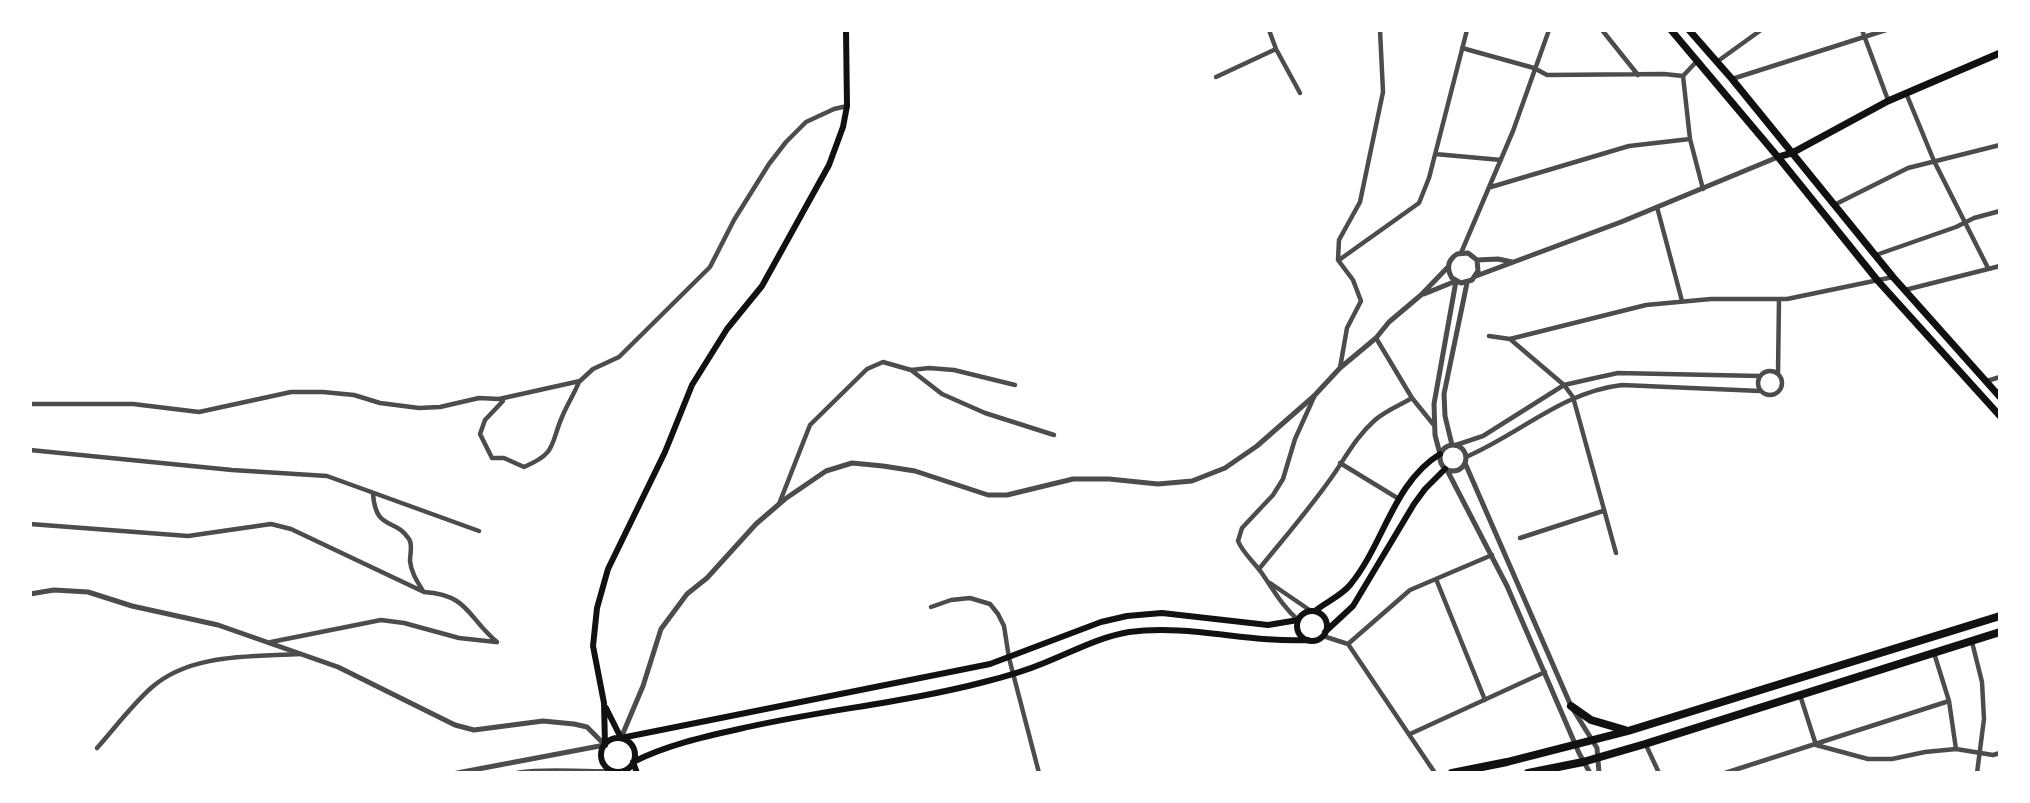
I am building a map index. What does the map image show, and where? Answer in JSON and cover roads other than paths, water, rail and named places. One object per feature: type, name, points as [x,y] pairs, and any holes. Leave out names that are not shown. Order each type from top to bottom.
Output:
[{"type":"highway","points":[[1452,773],[1628,731],[2000,617]]},
{"type":"highway","points":[[1528,773],[1599,758],[2000,632]]},
{"type":"highway","points":[[1571,706],[1591,720],[1628,731]]},
{"type":"main road","points":[[846,30],[847,106],[843,127],[829,165],[762,286],[727,329],[692,385],[665,452],[608,569],[597,608],[593,646],[604,703],[605,744],[602,760],[613,772],[623,771],[633,762],[651,753],[709,735],[782,719],[950,690],[1014,673],[1093,642],[1128,632],[1160,629],[1206,631],[1291,641],[1314,641],[1353,606],[1414,504],[1425,489],[1446,470]]},
{"type":"main road","points":[[1671,30],[1779,157],[1878,281],[2000,416]]},
{"type":"main road","points":[[1689,30],[1718,61],[1904,291],[2000,397]]},
{"type":"main road","points":[[1779,157],[1792,153],[1888,101],[2000,53]]},
{"type":"main road","points":[[605,744],[612,739],[958,672],[1009,659],[1101,622],[1127,616],[1162,613],[1268,625],[1298,620],[1306,612],[1313,611],[1349,586],[1399,499],[1423,467],[1440,454]]},
{"type":"main road","points":[[1313,611],[1325,619],[1324,634]]},
{"type":"main road","points":[[1298,620],[1297,630],[1308,640]]},
{"type":"main road","points":[[604,703],[621,738],[633,747],[633,762],[637,773]]},
{"type":"street","points":[[1269,30],[1276,49],[1300,93]]},
{"type":"street","points":[[1340,368],[1347,328],[1361,301],[1353,280],[1338,260],[1339,240],[1360,202],[1383,92],[1380,30]]},
{"type":"street","points":[[1338,260],[1419,203],[1429,178],[1467,30]]},
{"type":"street","points":[[1461,253],[1501,160],[1549,30]]},
{"type":"street","points":[[1602,30],[1638,75]]},
{"type":"street","points":[[1718,61],[1761,30]]},
{"type":"street","points":[[1862,30],[1888,101]]},
{"type":"street","points":[[1732,79],[1886,30]]},
{"type":"street","points":[[1462,48],[1534,68],[1547,75],[1683,76],[1698,60]]},
{"type":"street","points":[[1216,77],[1276,49]]},
{"type":"street","points":[[1683,76],[1690,139],[1703,189]]},
{"type":"street","points":[[1906,93],[1963,223],[1988,268]]},
{"type":"street","points":[[514,396],[500,402],[485,420],[480,434],[492,458],[504,458],[524,467],[540,460],[554,444],[561,419],[580,381],[593,369],[619,356],[710,267],[734,220],[786,142],[806,122],[847,106]]},
{"type":"street","points":[[1490,187],[1629,146],[1690,139]]},
{"type":"street","points":[[1834,205],[1908,168],[2000,145]]},
{"type":"street","points":[[1435,154],[1501,160]]},
{"type":"street","points":[[1600,773],[1597,748],[1571,706],[1466,460],[1465,452],[1454,445],[1445,416],[1444,394],[1467,283],[1476,276],[1657,208],[1779,157]]},
{"type":"street","points":[[1657,208],[1682,302]]},
{"type":"street","points":[[1875,255],[2000,211]]},
{"type":"street","points":[[621,738],[643,686],[661,629],[687,594],[707,578],[757,524],[826,471],[852,463],[915,471],[988,495],[1007,495],[1073,479],[1109,479],[1158,484],[1192,481],[1225,468],[1257,446],[1421,295],[1448,267],[1452,257],[1468,253],[1476,260],[1476,276]]},
{"type":"street","points":[[1476,260],[1498,259],[1512,262]]},
{"type":"street","points":[[1904,291],[2000,266]]},
{"type":"street","points":[[1448,267],[1449,273],[1456,281]]},
{"type":"street","points":[[1489,336],[1510,339],[1646,305],[1711,299],[1779,299],[1893,277]]},
{"type":"street","points":[[1456,281],[1434,404],[1433,424],[1440,461],[1492,555],[1590,773]]},
{"type":"street","points":[[1421,295],[1456,281],[1467,283]]},
{"type":"street","points":[[1446,470],[1458,470],[1466,460],[1573,397],[1599,388],[1622,385],[1759,391],[1768,396],[1778,393],[1782,383],[1778,374],[1779,299]]},
{"type":"street","points":[[1376,338],[1412,398],[1433,424]]},
{"type":"street","points":[[1510,339],[1564,385],[1573,397],[1616,553]]},
{"type":"street","points":[[779,505],[810,425],[867,369],[883,362],[911,370],[942,394],[985,413],[1054,435]]},
{"type":"street","points":[[911,370],[954,370],[1015,385]]},
{"type":"street","points":[[1440,454],[1445,447],[1483,436],[1564,385],[1619,373],[1760,376],[1768,371],[1778,374]]},
{"type":"street","points":[[1759,391],[1757,386],[1760,376]]},
{"type":"street","points":[[1986,382],[2000,377]]},
{"type":"street","points":[[30,404],[133,404],[199,412],[291,393],[323,392],[354,395],[380,403],[419,408],[440,407],[479,398],[499,399],[580,381]]},
{"type":"street","points":[[1298,620],[1285,608],[1259,569],[1241,550],[1238,541],[1242,528],[1273,495],[1283,480],[1295,439],[1314,396]]},
{"type":"street","points":[[1259,569],[1294,527],[1355,440],[1376,418],[1412,398]]},
{"type":"street","points":[[30,450],[327,477],[479,531]]},
{"type":"street","points":[[1340,463],[1399,499]]},
{"type":"street","points":[[373,494],[376,514],[409,538],[412,571],[424,592]]},
{"type":"street","points":[[1520,538],[1603,511]]},
{"type":"street","points":[[30,524],[188,536],[271,524],[291,529],[424,592],[440,593],[459,600],[497,642],[460,638],[381,620],[271,642]]},
{"type":"street","points":[[1348,644],[1410,590],[1492,555]]},
{"type":"street","points":[[1436,579],[1485,700]]},
{"type":"street","points":[[1267,580],[1313,611]]},
{"type":"street","points":[[30,594],[54,590],[88,592],[132,606],[218,625],[338,667],[456,725],[474,730],[542,721],[574,723],[587,727],[605,744]]},
{"type":"street","points":[[931,607],[951,600],[970,598],[990,604],[1004,626],[1009,659],[1039,773]]},
{"type":"street","points":[[1324,634],[1348,644],[1435,773]]},
{"type":"street","points":[[1972,641],[1982,682],[1984,719],[1977,773]]},
{"type":"street","points":[[1934,653],[1949,701],[1956,749]]},
{"type":"street","points":[[97,748],[151,688],[169,675],[224,659],[304,654]]},
{"type":"street","points":[[1410,734],[1545,672]]},
{"type":"street","points":[[1800,694],[1816,745]]},
{"type":"street","points":[[1725,773],[1949,701]]},
{"type":"street","points":[[457,773],[605,744]]},
{"type":"street","points":[[1645,744],[1659,773]]},
{"type":"street","points":[[1816,745],[1868,759],[1892,759],[1925,751],[1956,749],[2000,753]]},
{"type":"street","points":[[518,773],[546,770],[613,772]]}]
